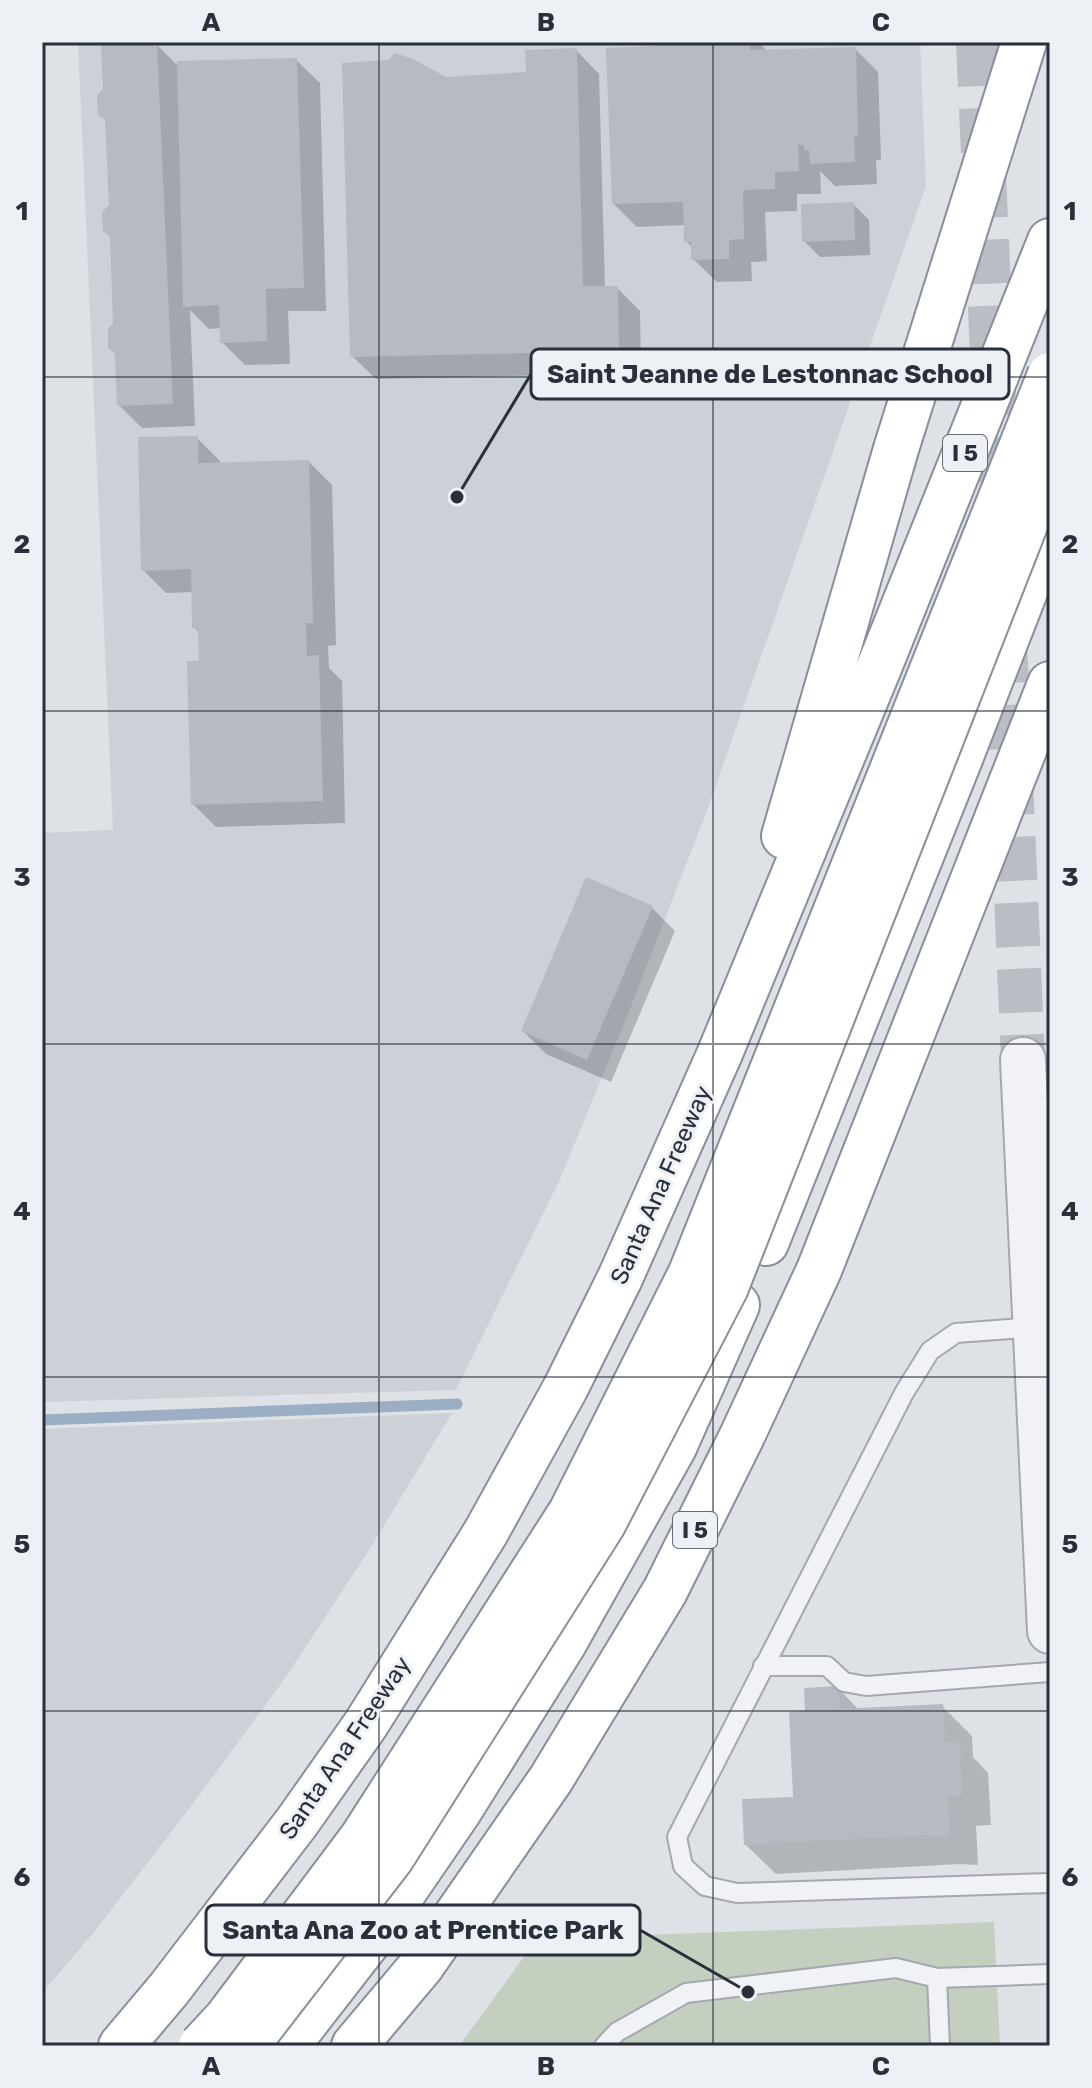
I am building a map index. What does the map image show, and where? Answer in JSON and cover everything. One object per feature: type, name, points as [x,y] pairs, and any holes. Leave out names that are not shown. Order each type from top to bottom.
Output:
[{"type":"highway","points":[[720,1053],[896,449],[1024,42]]},
{"type":"highway","name":"Santa Ana Freeway","points":[[121,2046],[169,1989],[297,1822],[366,1724],[486,1532],[566,1387],[620,1278],[720,1053],[1050,241]]},
{"type":"highway","points":[[201,2046],[227,2018],[362,1838],[571,1512],[691,1273],[1050,375]]},
{"type":"highway","points":[[246,2046],[392,1857],[603,1524],[726,1287],[1050,461]]},
{"type":"highway","points":[[287,2046],[381,1925],[459,1811],[564,1643],[674,1447],[774,1224],[1050,527]]},
{"type":"highway","name":"I 5","points":[[354,2046],[422,1965],[551,1779],[665,1591],[819,1270],[1050,684]]},
{"type":"street","points":[[1023,1060],[1047,1488],[1050,1631]]},
{"type":"lane","points":[[1036,1327],[956,1333],[930,1351],[904,1393],[677,1837],[683,1866],[705,1886],[737,1893],[1050,1883]]},
{"type":"lane","points":[[763,1666],[827,1666],[844,1682],[866,1686],[1050,1672]]},
{"type":"lane","points":[[604,2046],[617,2032],[686,1993],[896,1968],[937,1978],[1050,1974]]},
{"type":"lane","points":[[937,1978],[940,2046]]},
{"type":"shaded area","points":[[78,42],[920,42],[926,186],[708,808],[630,1009],[560,1179],[456,1390],[42,1402],[42,833],[113,830]]},
{"type":"shaded area","points":[[452,1413],[371,1547],[286,1677],[95,1931],[42,1993],[42,1429]]},
{"type":"green space","points":[[994,1922],[1000,2046],[459,2046],[537,1939]]},
{"type":"building","points":[[654,42],[750,42],[750,50],[856,47],[858,137],[854,137],[855,162],[810,164],[809,150],[804,150],[804,145],[798,145],[799,171],[775,172],[775,189],[743,190],[744,239],[729,240],[729,259],[691,260],[691,242],[684,242],[683,202],[612,204],[606,48],[654,46]]},
{"type":"building","points":[[157,43],[173,404],[117,406],[115,354],[108,348],[108,329],[113,323],[110,237],[103,231],[102,212],[109,205],[105,120],[98,115],[97,95],[103,89],[101,45]]},
{"type":"building","points":[[577,48],[583,286],[618,286],[619,351],[350,357],[342,63],[388,60],[395,53],[446,77],[526,72],[525,50]]},
{"type":"building","points":[[297,58],[304,288],[266,289],[267,341],[220,343],[219,305],[183,307],[177,61]]},
{"type":"building","points":[[854,202],[855,240],[802,242],[801,204]]},
{"type":"building","points":[[198,436],[198,463],[309,460],[313,623],[306,623],[307,656],[319,655],[323,801],[191,805],[187,661],[199,661],[198,628],[192,628],[191,569],[141,571],[138,437]]},
{"type":"building","points":[[586,877],[653,906],[587,1060],[521,1031]]},
{"type":"building","points":[[838,1686],[840,1709],[943,1704],[945,1742],[960,1741],[962,1796],[948,1797],[950,1836],[744,1845],[742,1799],[793,1797],[789,1712],[805,1711],[804,1688]]},
{"type":"waterway","points":[[42,1420],[457,1404]]},
{"type":"tunnel","points":[[978,42],[999,510]]},
{"type":"tunnel","points":[[1005,639],[1023,1060]]},
{"type":"place","name":"Saint Jeanne de Lestonnac School","points":[[457,497]]},
{"type":"place","name":"Santa Ana Zoo at Prentice Park","points":[[748,1992]]}]
